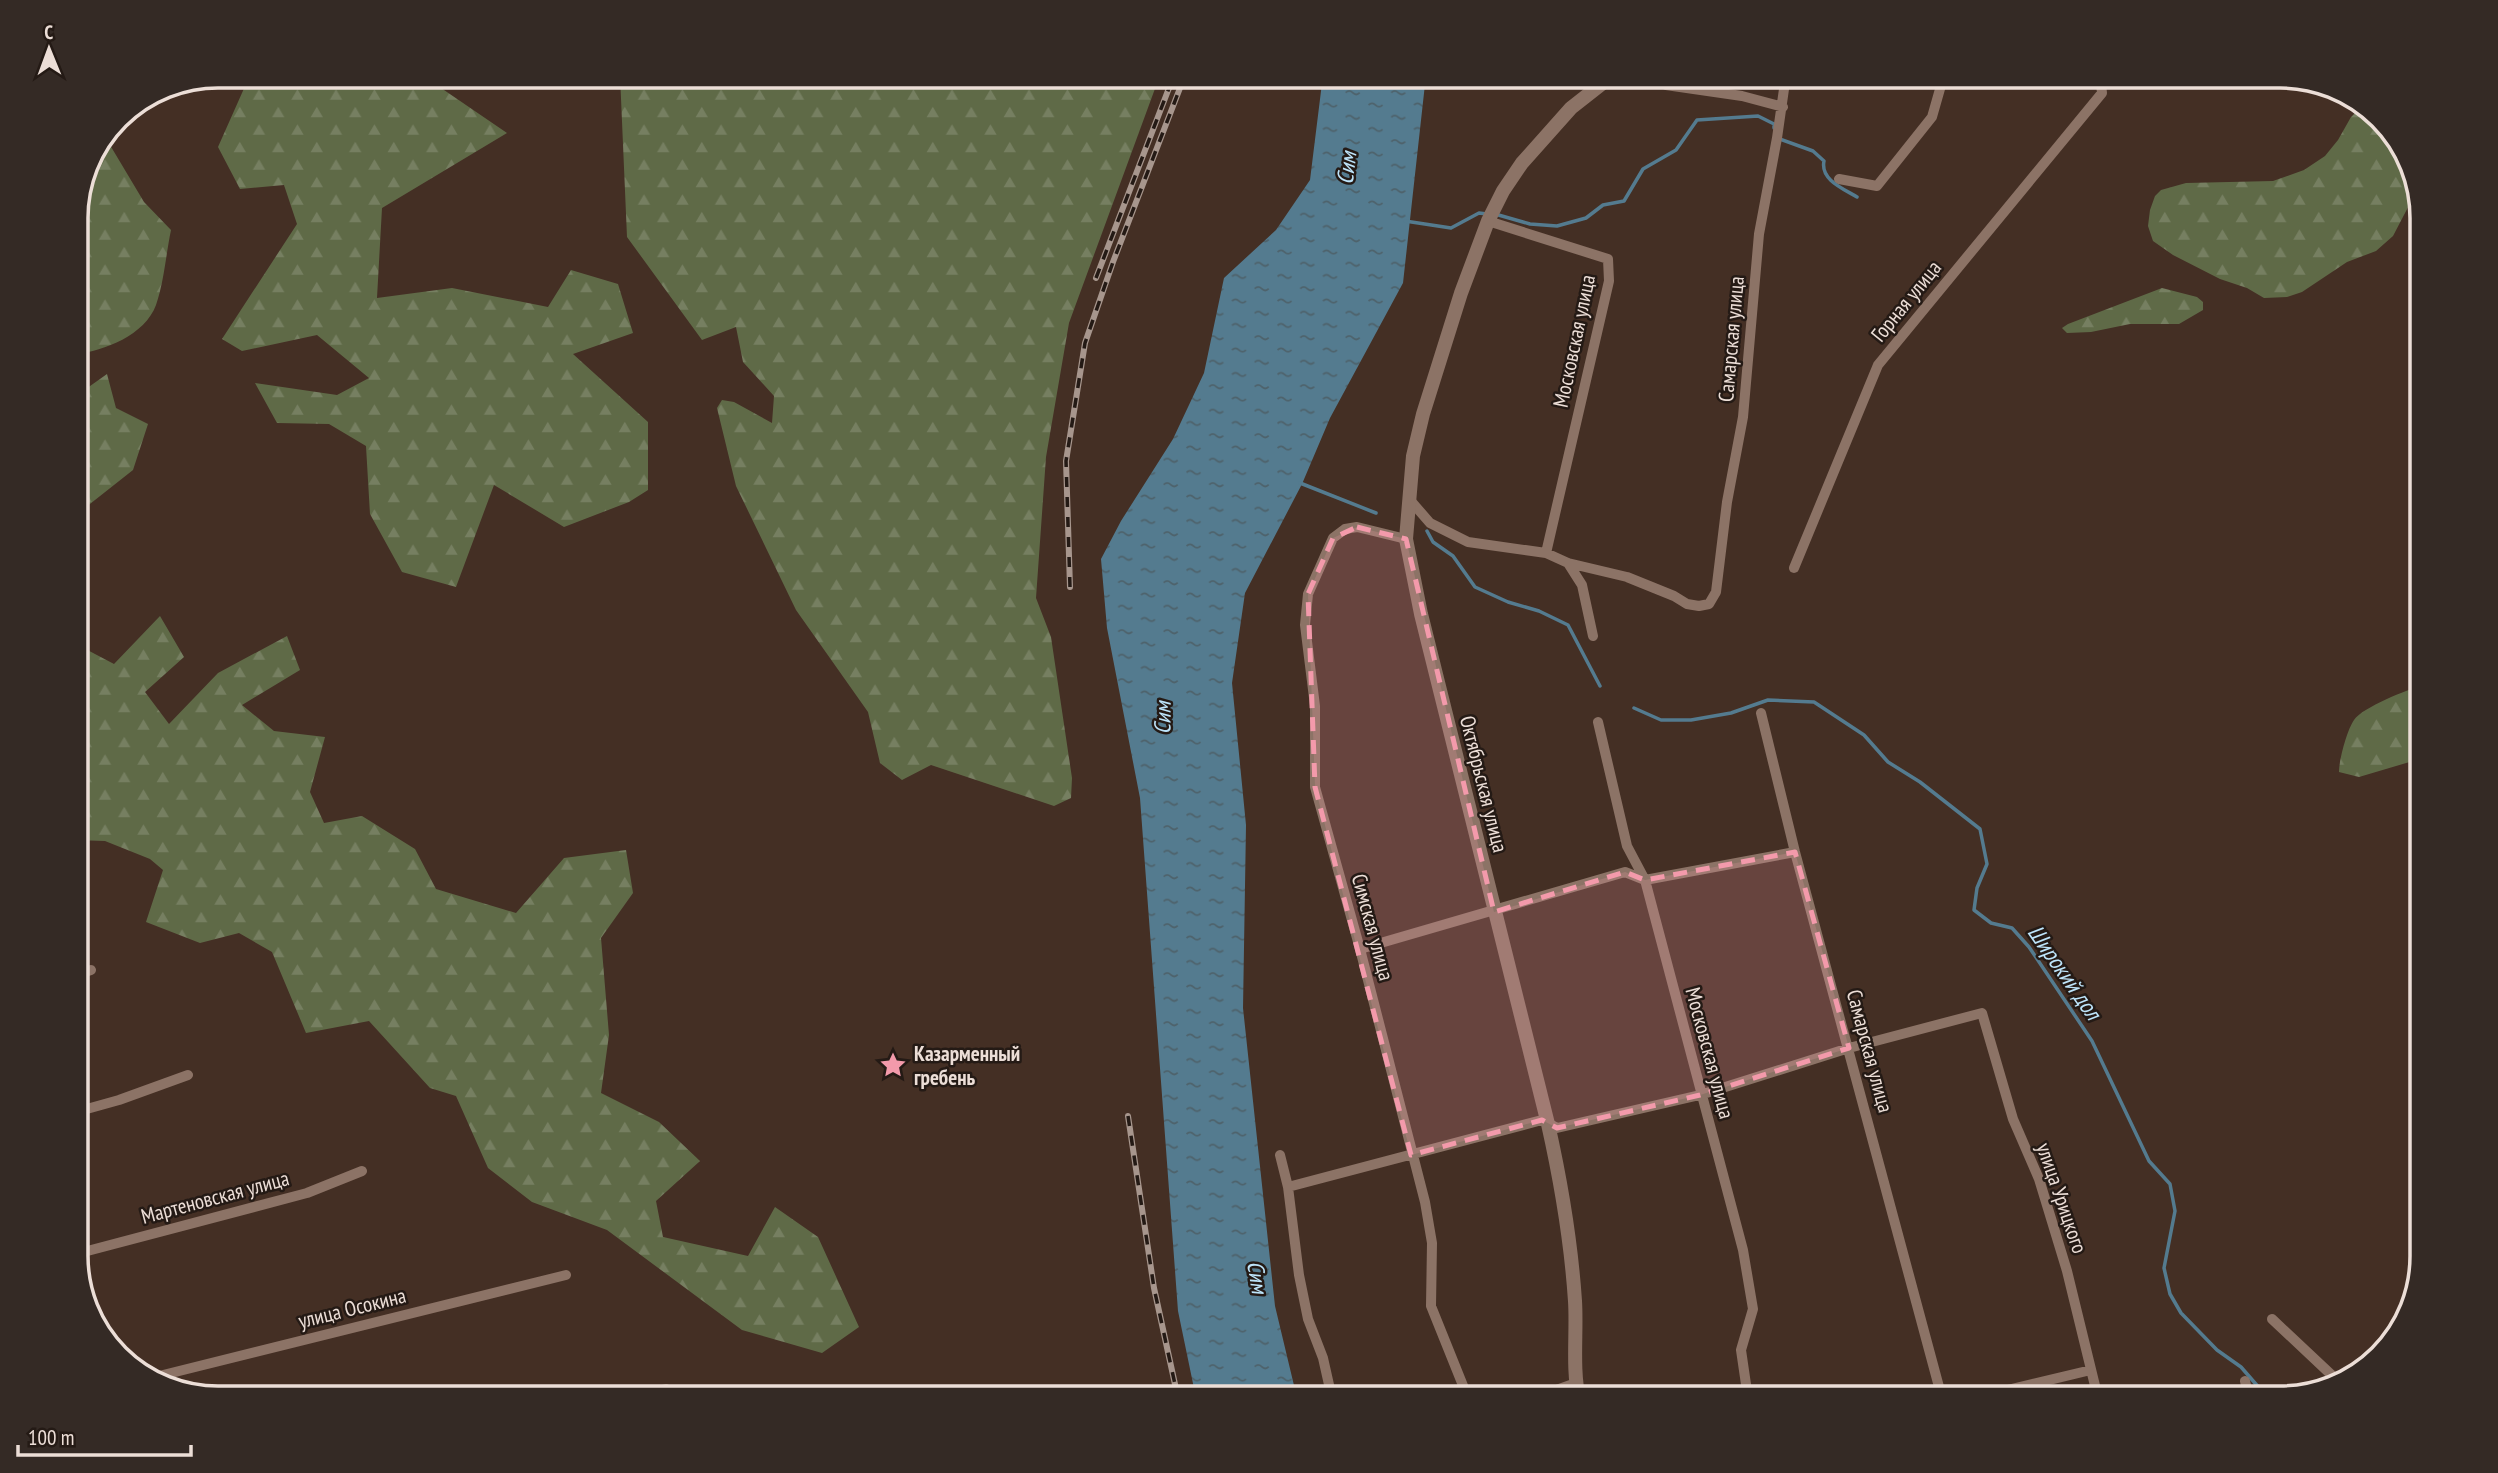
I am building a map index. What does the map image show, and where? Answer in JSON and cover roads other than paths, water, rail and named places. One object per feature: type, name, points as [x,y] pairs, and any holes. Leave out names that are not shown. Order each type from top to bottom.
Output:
[{"type":"main road","name":"Октябрьская улица","points":[[1578,1386],[1573,1277],[1564,1198],[1418,603],[1405,523],[1410,500],[1413,456],[1423,414],[1461,293],[1488,221],[1503,191],[1522,163],[1571,108],[1596,88]]},
{"type":"street","points":[[1687,88],[1742,96],[1783,107]]},
{"type":"street","name":"Самарская улица","points":[[1569,563],[1627,578],[1674,596],[1687,604],[1709,604],[1716,592],[1727,502],[1743,417],[1759,234],[1785,88]]},
{"type":"street","points":[[1839,179],[1877,186],[1932,117],[1940,88]]},
{"type":"street","name":"Горная улица","points":[[1794,568],[1878,365],[2102,93],[2101,88]]},
{"type":"street","name":"Московская улица","points":[[1488,221],[1608,259],[1609,281],[1546,553]]},
{"type":"street","points":[[1410,500],[1430,523],[1468,542],[1546,553],[1569,563],[1582,585],[1593,636]]},
{"type":"street","name":"Симская улица","points":[[1406,539],[1357,527],[1345,529],[1333,538],[1308,594],[1305,625],[1315,706],[1315,787],[1425,1202],[1432,1243],[1431,1306],[1463,1386]]},
{"type":"street","name":"Самарская улица","points":[[1761,713],[1939,1386]]},
{"type":"street","name":"Московская улица","points":[[1598,722],[1627,846],[1645,880],[1743,1250],[1754,1309],[1741,1350],[1746,1386]]},
{"type":"street","points":[[1360,949],[1625,872],[1645,880],[1796,852]]},
{"type":"street","name":"улица Урицкого","points":[[1849,1048],[1982,1013],[2013,1119],[2039,1179],[2067,1271],[2095,1386]]},
{"type":"street","points":[[1288,1188],[1542,1120],[1557,1128],[1700,1095],[1849,1048]]},
{"type":"street","points":[[88,1109],[188,1075]]},
{"type":"street","points":[[1280,1155],[1288,1188],[1299,1276],[1308,1319],[1323,1358],[1329,1386]]},
{"type":"street","name":"Мартеновская улица","points":[[88,1251],[307,1193],[362,1171]]},
{"type":"street","name":"улица Осокина","points":[[165,1375],[566,1275]]},
{"type":"street","points":[[2272,1320],[2332,1375]]},
{"type":"street","points":[[2024,1386],[2091,1370]]},
{"type":"street","points":[[2245,1381],[2246,1386]]},
{"type":"water","name":"Сим","points":[[1321,88],[1425,88],[1403,283],[1330,418],[1302,484],[1245,593],[1232,683],[1246,825],[1243,1008],[1275,1306],[1294,1386],[1194,1386],[1178,1311],[1140,798],[1107,628],[1101,559],[1121,521],[1173,439],[1204,373],[1224,278],[1276,230],[1310,180]]},
{"type":"waterway","points":[[1495,214],[1530,224],[1557,226],[1586,218],[1603,205],[1624,201],[1643,169],[1676,150],[1697,120],[1758,116],[1774,124],[1774,128]]},
{"type":"waterway","points":[[1777,138],[1813,151],[1824,161],[1829,179],[1857,197]]},
{"type":"waterway","points":[[1405,221],[1451,228],[1479,213],[1487,214]]},
{"type":"waterway","points":[[1300,483],[1376,513]]},
{"type":"waterway","points":[[1427,531],[1433,542],[1453,556],[1475,587],[1568,625],[1600,686]]},
{"type":"waterway","name":"Широкий дол","points":[[1634,708],[1661,720],[1691,720],[1731,713],[1768,700],[1814,702],[1864,735],[1888,762],[1920,782],[1980,829],[1987,864],[1977,888],[1974,910],[1991,923],[2012,928],[2029,947],[2092,1041],[2149,1161],[2170,1184],[2175,1211],[2164,1268],[2170,1294],[2181,1313],[2217,1350],[2241,1367],[2258,1386]]},
{"type":"railway","points":[[1096,278],[1169,88]]},
{"type":"railway","points":[[1070,587],[1066,461],[1085,343],[1180,88]]},
{"type":"railway","points":[[1128,1116],[1154,1288],[1175,1386]]},
{"type":"place","name":"Казарменный гребень","points":[[893,1065]]}]
